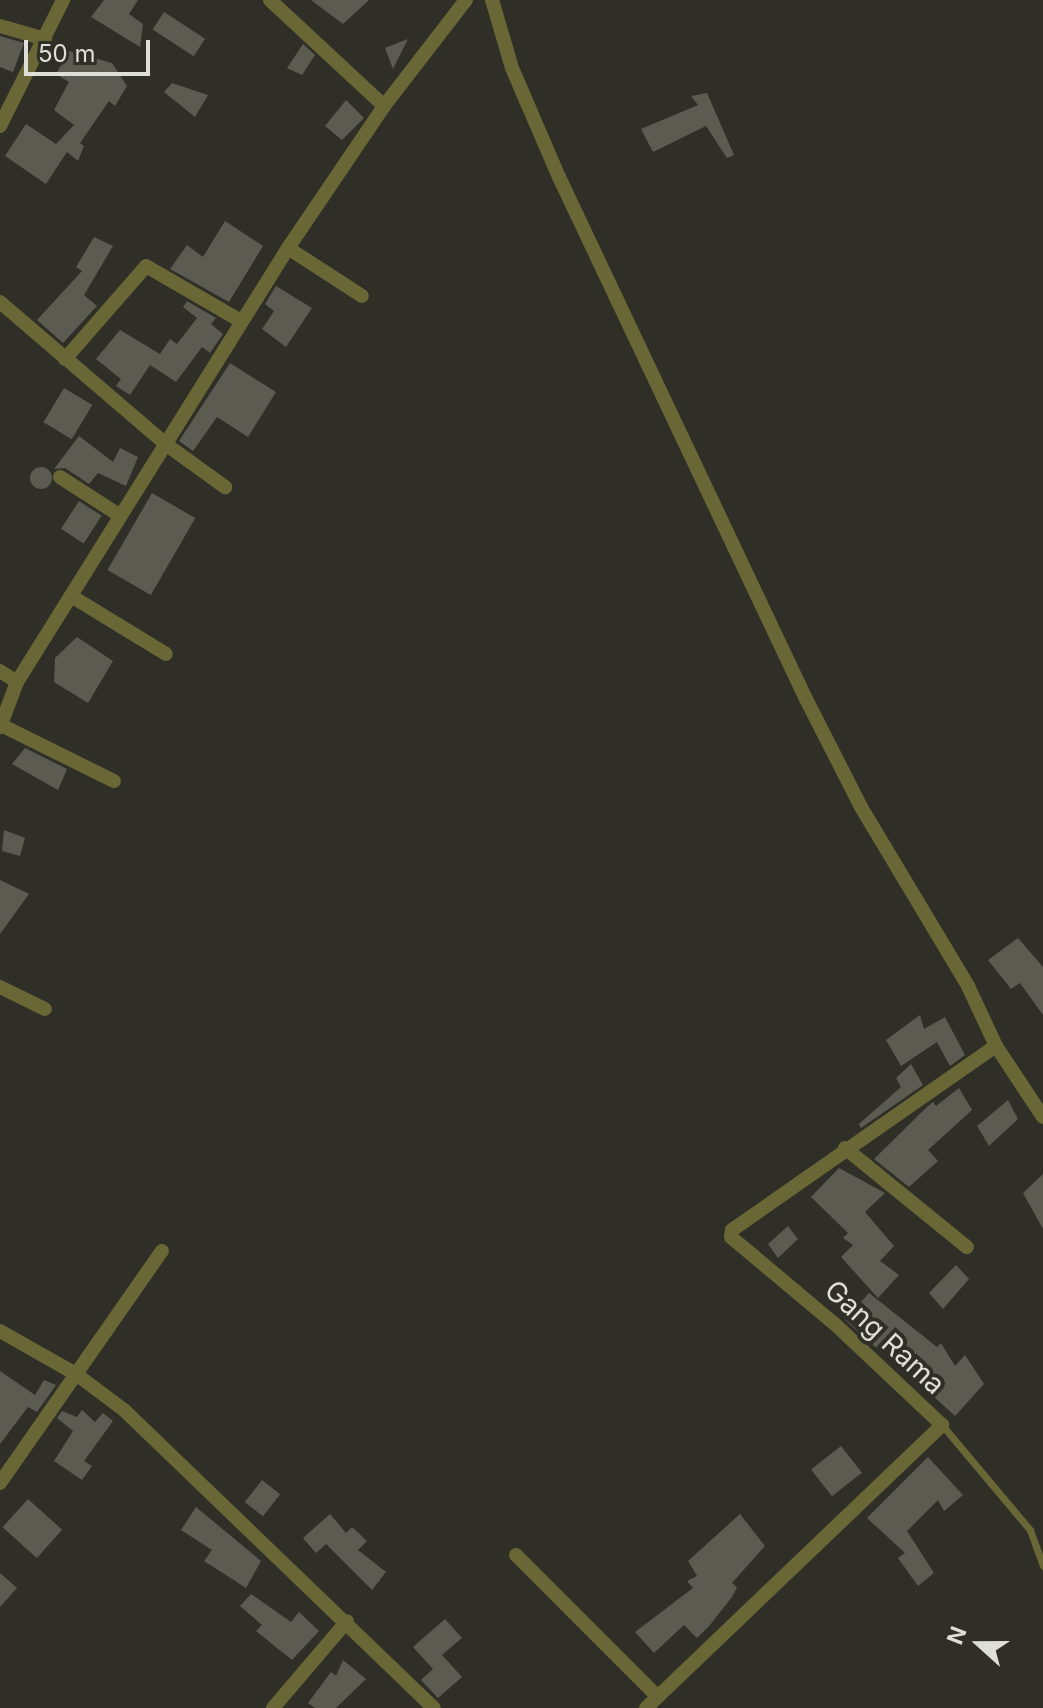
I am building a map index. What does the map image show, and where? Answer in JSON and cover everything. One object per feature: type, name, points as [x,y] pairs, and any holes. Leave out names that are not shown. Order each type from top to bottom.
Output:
[{"type":"street","points":[[0,126],[63,0]]},
{"type":"street","points":[[270,0],[384,106]]},
{"type":"street","points":[[114,781],[0,726],[17,682],[288,248],[384,106],[466,0]]},
{"type":"street","points":[[492,0],[512,68],[559,177],[805,697],[861,807],[968,986],[996,1046],[1043,1117]]},
{"type":"street","points":[[0,26],[45,39]]},
{"type":"street","points":[[288,248],[362,296]]},
{"type":"street","points":[[65,359],[146,266],[241,321]]},
{"type":"street","points":[[0,302],[167,445],[225,487]]},
{"type":"street","points":[[60,477],[119,515]]},
{"type":"street","points":[[71,596],[166,654]]},
{"type":"street","points":[[0,671],[17,682]]},
{"type":"street","points":[[0,987],[45,1009]]},
{"type":"street","name":"Gang Rama","points":[[646,1708],[942,1425],[837,1326],[731,1237],[738,1224],[996,1046]]},
{"type":"street","points":[[845,1148],[967,1247]]},
{"type":"street","points":[[0,1483],[162,1251]]},
{"type":"street","points":[[0,1331],[76,1374],[166,1447],[262,1546],[347,1621],[434,1708]]},
{"type":"street","points":[[516,1555],[657,1696]]},
{"type":"street","points":[[273,1708],[347,1621]]},
{"type":"lane","points":[[942,1425],[1030,1530],[1043,1566]]},
{"type":"building","points":[[104,0],[138,0],[129,14],[143,24],[140,47],[91,17]]},
{"type":"building","points":[[311,0],[369,0],[343,24]]},
{"type":"building","points":[[164,12],[205,39],[194,56],[153,30]]},
{"type":"building","points":[[0,36],[24,43],[13,72],[0,67]]},
{"type":"building","points":[[408,39],[393,69],[385,48]]},
{"type":"building","points":[[303,44],[315,55],[302,75],[287,68]]},
{"type":"building","points":[[69,51],[112,63],[127,86],[115,106],[109,101],[80,143],[84,146],[78,161],[67,152],[46,184],[5,156],[26,124],[56,144],[74,125],[54,110],[69,82],[56,74]]},
{"type":"building","points":[[172,83],[208,95],[195,117],[164,92]]},
{"type":"building","points":[[707,93],[734,155],[727,158],[706,126],[653,152],[641,129],[698,105],[691,96]]},
{"type":"building","points":[[346,100],[364,118],[342,140],[325,126]]},
{"type":"building","points":[[225,221],[263,246],[229,302],[170,269],[187,245],[203,257]]},
{"type":"building","points":[[94,237],[113,246],[84,295],[97,306],[63,343],[37,320],[82,271],[76,267]]},
{"type":"building","points":[[276,286],[312,308],[286,347],[262,329],[274,311],[265,304]]},
{"type":"building","points":[[187,301],[216,318],[211,324],[223,334],[210,353],[202,347],[176,382],[150,365],[130,395],[116,386],[121,379],[96,359],[120,330],[160,354],[170,339],[177,344],[197,318],[183,307]]},
{"type":"building","points":[[230,363],[276,392],[248,437],[217,417],[193,451],[179,441]]},
{"type":"building","points":[[64,388],[92,405],[72,439],[43,422]]},
{"type":"building","points":[[79,436],[113,462],[120,448],[138,457],[126,486],[98,473],[89,484],[65,468],[54,469]]},
{"type":"building","points":[[41,467],[49,470],[52,478],[49,486],[41,489],[33,486],[30,478],[33,470]]},
{"type":"building","points":[[152,493],[195,518],[151,595],[108,570]]},
{"type":"building","points":[[79,501],[102,516],[84,543],[61,529]]},
{"type":"building","points":[[77,637],[113,661],[88,703],[54,682],[55,658]]},
{"type":"building","points":[[25,748],[67,769],[58,790],[12,764]]},
{"type":"building","points":[[4,830],[25,838],[20,856],[2,851]]},
{"type":"building","points":[[0,880],[29,894],[0,934]]},
{"type":"building","points":[[1018,938],[1043,967],[1043,1015],[1020,983],[1011,989],[988,960]]},
{"type":"building","points":[[920,1015],[924,1029],[945,1017],[965,1055],[950,1066],[937,1042],[901,1066],[886,1040]]},
{"type":"building","points":[[911,1064],[923,1085],[861,1128],[859,1124],[901,1087],[896,1078]]},
{"type":"building","points":[[959,1088],[972,1110],[928,1150],[938,1161],[909,1187],[874,1159],[927,1107],[933,1102],[936,1106]]},
{"type":"building","points":[[1008,1100],[1018,1119],[989,1146],[977,1126]]},
{"type":"building","points":[[839,1168],[885,1193],[865,1212],[894,1246],[880,1261],[899,1275],[878,1298],[841,1257],[853,1245],[843,1238],[848,1233],[811,1197]]},
{"type":"building","points":[[1043,1174],[1043,1229],[1023,1193]]},
{"type":"building","points":[[788,1226],[798,1239],[778,1258],[768,1244]]},
{"type":"building","points":[[956,1265],[969,1279],[943,1309],[929,1293]]},
{"type":"building","points":[[869,1293],[937,1347],[941,1343],[955,1366],[965,1355],[984,1384],[955,1416],[931,1394],[936,1389],[894,1337],[882,1353],[845,1320]]},
{"type":"building","points":[[0,1371],[35,1395],[44,1380],[56,1385],[37,1412],[28,1407],[0,1444]]},
{"type":"building","points":[[82,1410],[95,1422],[103,1413],[113,1421],[84,1461],[92,1466],[82,1480],[54,1461],[73,1431],[57,1418],[62,1411],[77,1417]]},
{"type":"building","points":[[841,1446],[862,1473],[832,1496],[811,1469]]},
{"type":"building","points":[[928,1457],[963,1495],[944,1511],[938,1500],[907,1531],[934,1573],[918,1586],[898,1558],[905,1553],[867,1518]]},
{"type":"building","points":[[262,1480],[280,1494],[263,1516],[245,1502]]},
{"type":"building","points":[[28,1499],[62,1530],[37,1558],[3,1527]]},
{"type":"building","points":[[196,1507],[261,1561],[246,1588],[204,1561],[212,1550],[181,1530]]},
{"type":"building","points":[[330,1514],[346,1533],[352,1527],[367,1541],[358,1550],[386,1572],[372,1590],[326,1544],[316,1553],[303,1538]]},
{"type":"building","points":[[740,1514],[765,1546],[732,1583],[737,1587],[732,1597],[697,1638],[684,1625],[654,1653],[635,1632],[693,1588],[687,1581],[697,1576],[688,1561]]},
{"type":"building","points":[[0,1573],[17,1588],[0,1607]]},
{"type":"building","points":[[251,1594],[291,1622],[299,1612],[319,1631],[292,1660],[256,1631],[262,1625],[240,1606]]},
{"type":"building","points":[[445,1619],[462,1638],[442,1655],[462,1677],[438,1698],[421,1680],[433,1669],[413,1647]]},
{"type":"building","points":[[343,1660],[366,1679],[336,1708],[315,1708],[308,1703],[331,1672],[336,1676]]}]
